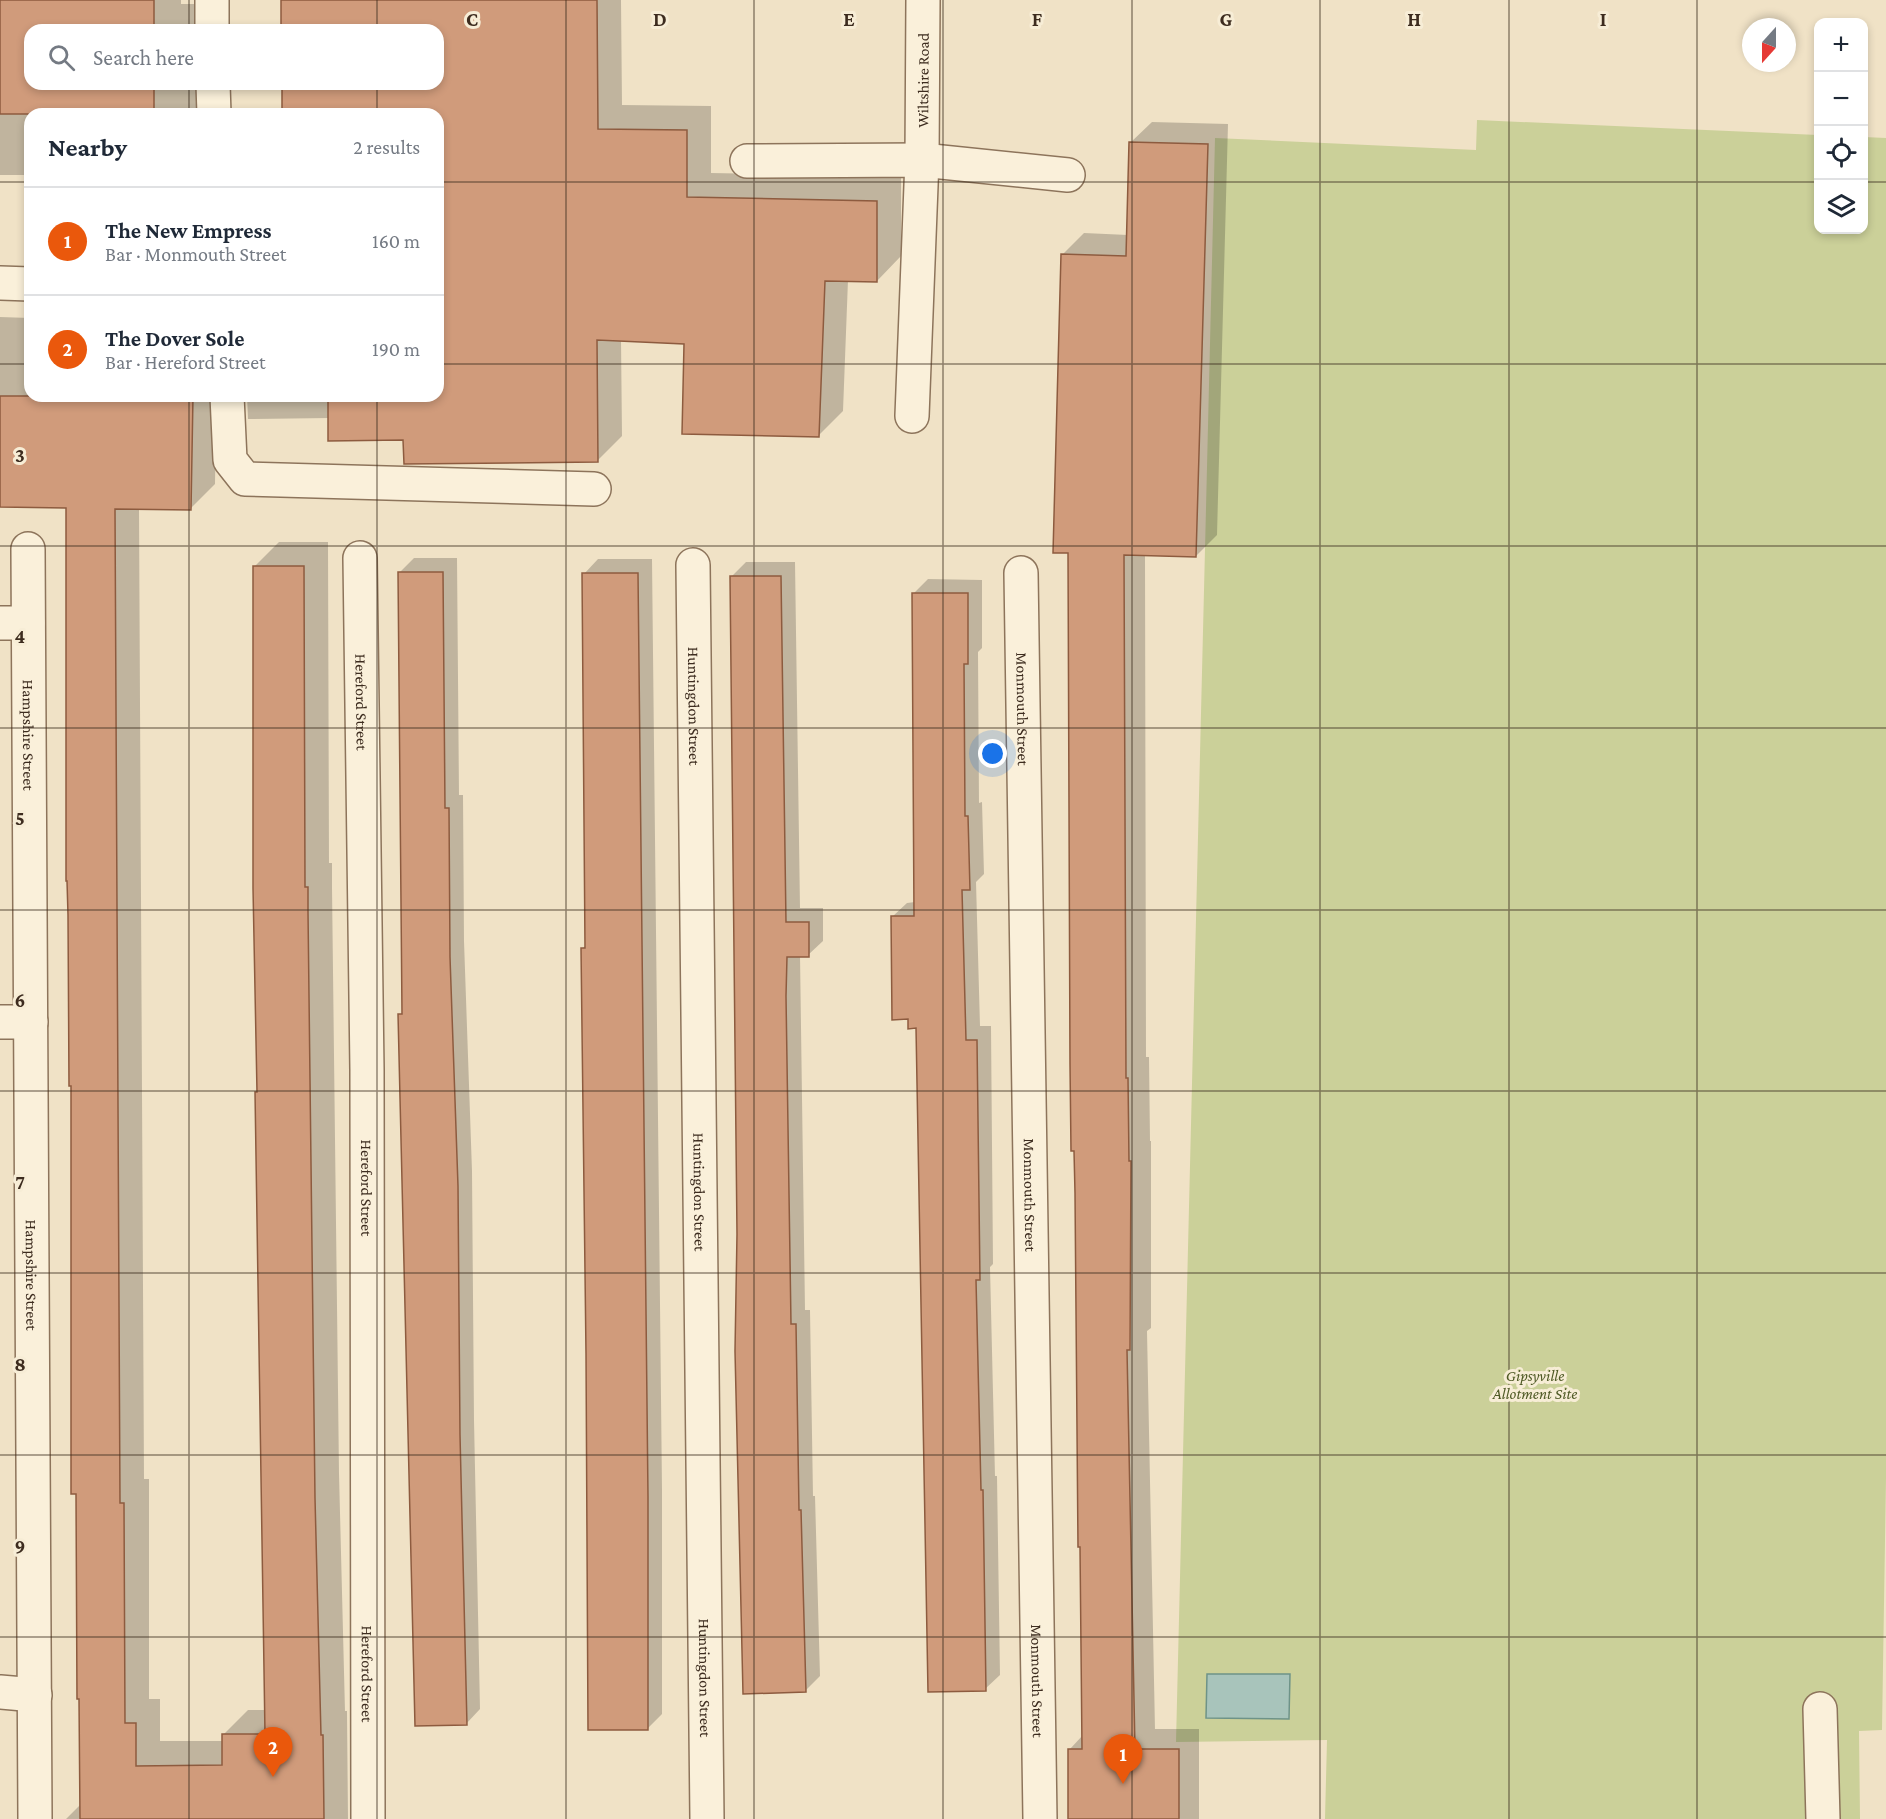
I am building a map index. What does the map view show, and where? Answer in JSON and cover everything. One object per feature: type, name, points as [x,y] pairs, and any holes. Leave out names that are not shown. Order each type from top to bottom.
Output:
[{"type":"street","points":[[212,0],[212,24]]},
{"type":"street","name":"Wiltshire Road","points":[[912,416],[922,160],[923,0]]},
{"type":"street","points":[[213,90],[214,108]]},
{"type":"street","points":[[747,161],[922,160],[1068,175]]},
{"type":"street","points":[[0,283],[24,284]]},
{"type":"street","points":[[227,402],[230,460],[245,479],[594,489]]},
{"type":"street","name":"Hampshire Street","points":[[28,549],[14,623],[16,1022],[34,1695],[35,1819]]},
{"type":"street","name":"Hereford Street","points":[[360,558],[367,1082],[368,1819]]},
{"type":"street","name":"Huntingdon Street","points":[[693,565],[707,1819]]},
{"type":"street","name":"Monmouth Street","points":[[1021,573],[1040,1819]]},
{"type":"street","points":[[0,1692],[34,1695]]},
{"type":"street","points":[[1821,1709],[1823,1819]]},
{"type":"green space","name":"Gipsyville Allotment Site","points":[[1477,120],[1814,135],[1814,234],[1868,234],[1868,137],[1886,138],[1886,1478],[1882,1730],[1859,1731],[1860,1819],[1325,1819],[1327,1740],[1176,1742],[1215,138],[1476,150]]},
{"type":"water","points":[[1207,1674],[1290,1674],[1289,1719],[1206,1718]]},
{"type":"building","points":[[0,0],[154,0],[154,24],[24,24],[24,90],[154,90],[154,108],[24,108],[24,114],[0,114]]},
{"type":"building","points":[[281,0],[597,0],[598,129],[687,130],[687,197],[877,201],[877,282],[825,281],[819,437],[682,434],[684,344],[597,340],[598,462],[404,464],[403,440],[328,441],[328,402],[444,402],[444,108],[282,108],[282,90],[444,90],[444,24],[281,24]]},
{"type":"building","points":[[1129,142],[1208,144],[1196,557],[1124,555],[1126,1078],[1128,1078],[1129,1161],[1131,1161],[1130,1350],[1127,1350],[1135,1749],[1179,1749],[1179,1819],[1068,1819],[1068,1749],[1082,1749],[1075,1193],[1074,1151],[1071,1151],[1068,553],[1053,553],[1061,254],[1126,256]]},
{"type":"building","points":[[0,396],[24,396],[24,402],[193,402],[191,510],[115,509],[120,1503],[124,1503],[125,1723],[136,1723],[136,1766],[222,1765],[222,1734],[265,1734],[255,1092],[257,1092],[253,888],[253,566],[304,566],[305,887],[308,887],[315,1498],[324,1819],[80,1819],[76,1494],[71,1494],[71,1086],[69,1086],[66,881],[66,508],[0,507]]},
{"type":"building","points":[[398,572],[443,572],[445,808],[449,808],[450,957],[458,1186],[460,1435],[467,1725],[415,1726],[398,1014],[402,1014]]},
{"type":"building","points":[[582,573],[638,573],[648,1496],[648,1730],[588,1730],[581,948],[585,948]]},
{"type":"building","points":[[730,576],[781,576],[786,922],[809,922],[809,957],[787,957],[786,996],[791,1324],[796,1324],[799,1510],[801,1510],[806,1692],[743,1694],[735,1351],[737,1234]]},
{"type":"building","points":[[912,593],[968,593],[968,664],[964,664],[965,816],[968,816],[970,890],[962,890],[966,1040],[977,1040],[980,1280],[976,1280],[981,1490],[983,1490],[986,1691],[928,1692],[916,1028],[908,1029],[908,1019],[892,1020],[891,916],[914,916]]},
{"type":"place","name":"The Dover Sole","points":[[273,1777]]},
{"type":"place","name":"The New Empress","points":[[1123,1784]]}]
